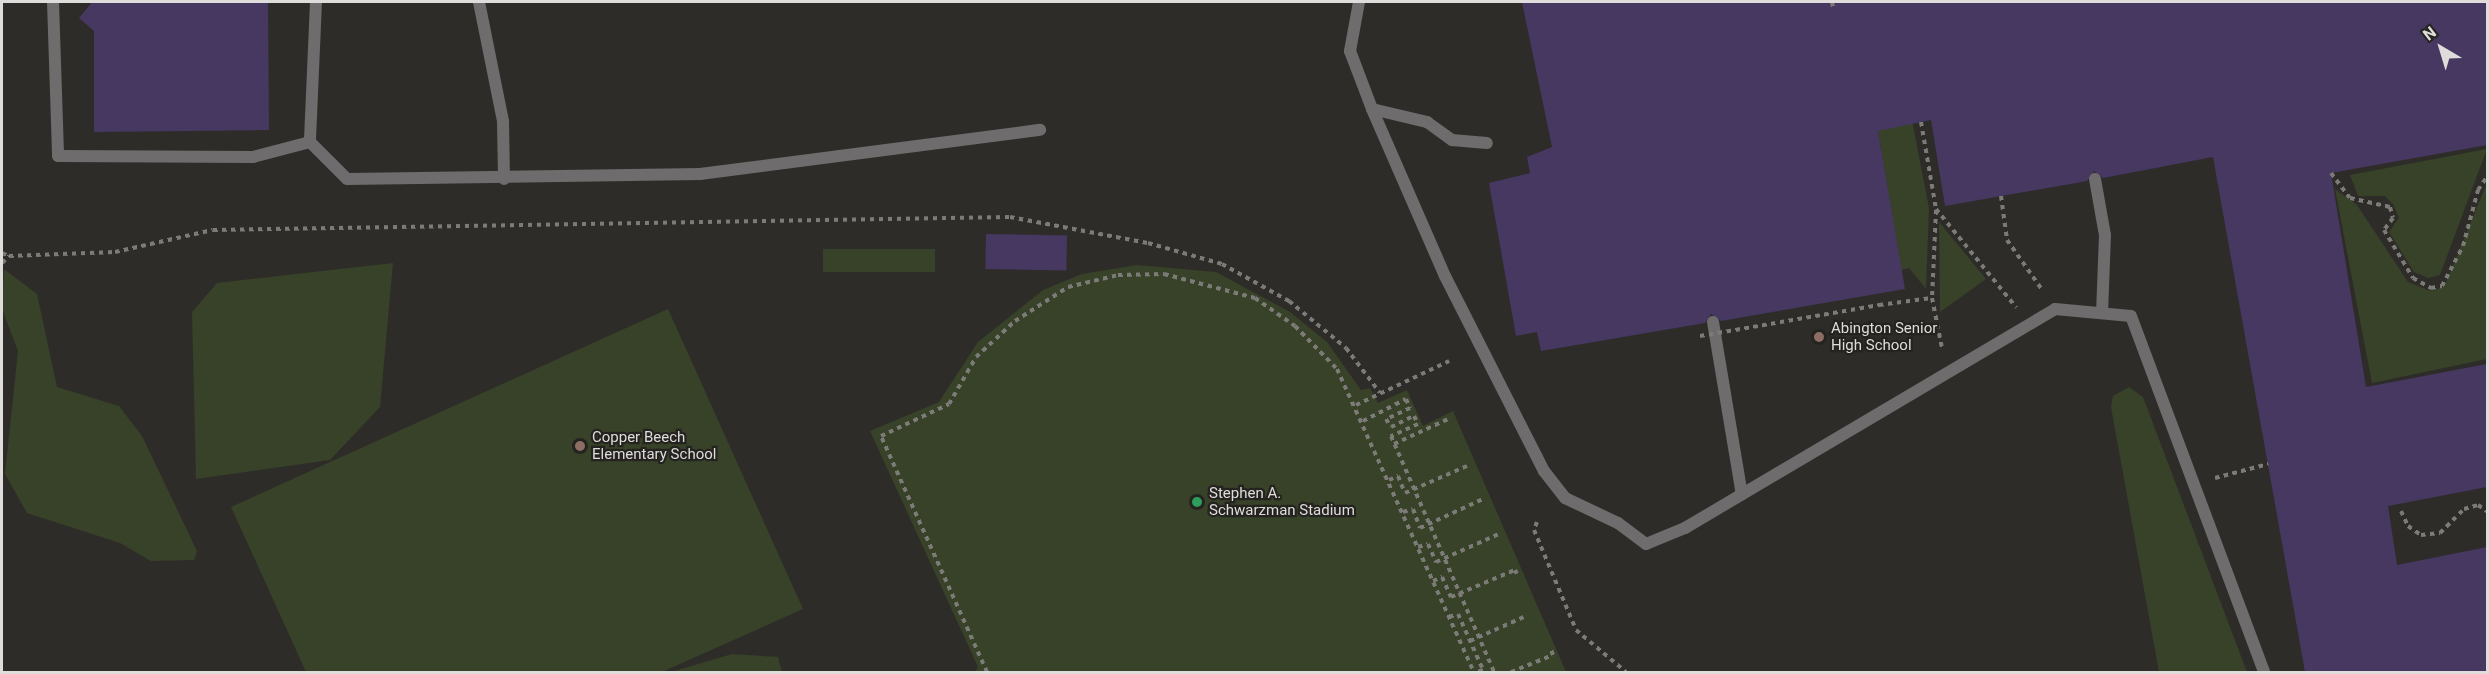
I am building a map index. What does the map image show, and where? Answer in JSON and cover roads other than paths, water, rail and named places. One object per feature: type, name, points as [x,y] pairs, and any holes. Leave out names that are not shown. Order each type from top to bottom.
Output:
[{"type":"lane","points":[[53,2],[58,156],[253,157],[310,142]]},
{"type":"lane","points":[[316,2],[310,142],[347,179],[504,179],[700,174],[1040,130]]},
{"type":"lane","points":[[479,2],[503,122],[504,179]]},
{"type":"lane","points":[[1359,2],[1350,51],[1372,109],[1445,276],[1544,471],[1565,498],[1618,523],[1646,544],[1742,495],[2055,309],[2131,316],[2264,672]]},
{"type":"lane","points":[[1372,109],[1427,122],[1452,140],[1487,143]]},
{"type":"lane","points":[[2095,179],[2104,235],[2102,312]]},
{"type":"lane","points":[[1713,322],[1742,495]]},
{"type":"place","name":"Abington Senior High School","points":[[1819,337]]},
{"type":"place","name":"Copper Beech Elementary School","points":[[580,446]]},
{"type":"place","name":"Stephen A. Schwarzman Stadium","points":[[1197,502]]}]
